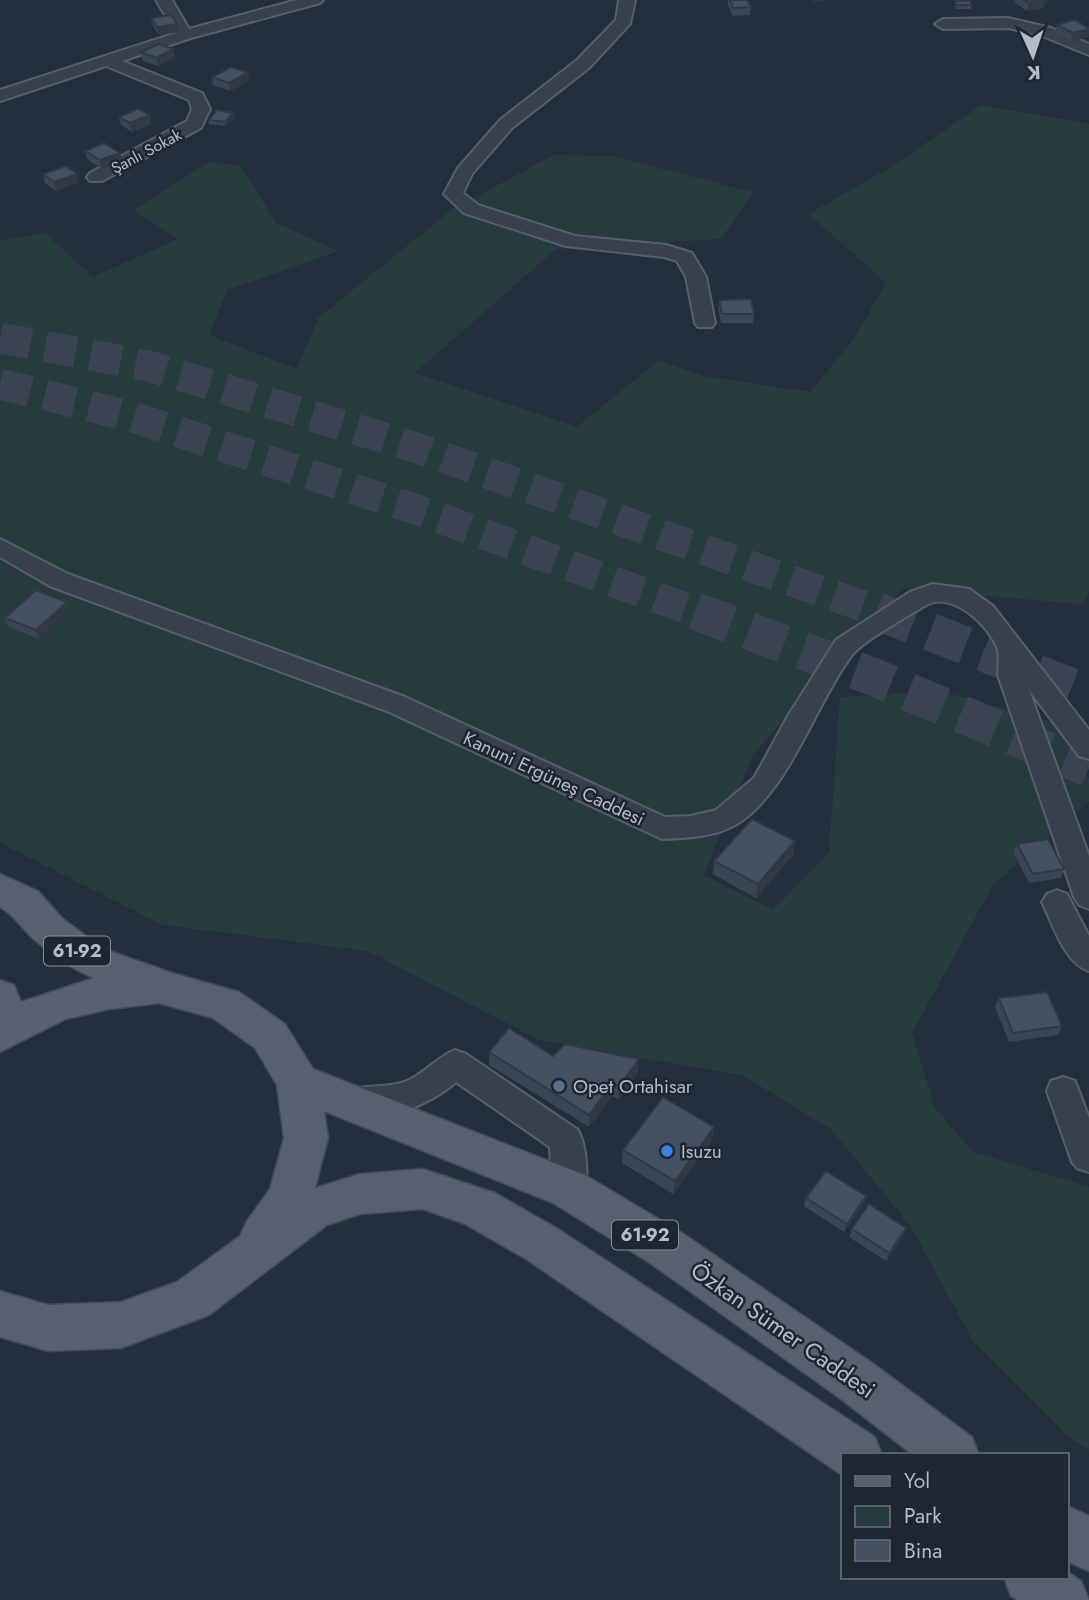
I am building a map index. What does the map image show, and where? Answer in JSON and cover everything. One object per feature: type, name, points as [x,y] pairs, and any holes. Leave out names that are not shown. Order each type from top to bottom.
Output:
[{"type":"main road","name":"61-92","points":[[0,889],[24,902],[49,930],[90,960],[168,989],[225,1004],[270,1036],[298,1082],[306,1138],[290,1198],[250,1254]]},
{"type":"main road","name":"61-92","points":[[1,1022],[112,989],[168,989]]},
{"type":"main road","name":"Özkan Sümer Caddesi","points":[[298,1082],[569,1189],[666,1248],[859,1382],[951,1453]]},
{"type":"main road","name":"61-92","points":[[0,1314],[48,1328],[121,1325],[192,1299],[313,1209],[360,1194],[423,1189],[479,1208],[542,1244],[854,1453]]},
{"type":"main road","points":[[1068,1532],[1089,1545]]},
{"type":"main road","points":[[1033,1579],[1062,1600]]},
{"type":"street","points":[[164,0],[185,36]]},
{"type":"street","points":[[0,96],[185,36],[315,0]]},
{"type":"street","points":[[627,0],[624,21],[583,64],[506,124],[464,172],[453,194],[471,209],[573,242],[666,251],[685,257],[696,277],[705,323]]},
{"type":"street","points":[[943,24],[1008,23],[1045,31],[1089,50]]},
{"type":"street","name":"Şanlı Sokak","points":[[96,177],[195,124],[201,108],[196,97],[107,61]]},
{"type":"street","name":"Kanuni Ergüneş Caddesi","points":[[0,547],[59,580],[396,704],[662,828],[691,827],[725,818],[764,785],[797,723],[845,646],[919,598],[933,592],[960,595],[984,612],[1089,749]]},
{"type":"street","points":[[1011,647],[1011,675],[1089,897]]},
{"type":"street","points":[[1057,902],[1078,944],[1089,959]]},
{"type":"street","points":[[344,1102],[403,1098],[433,1084],[455,1064],[566,1140],[569,1189]]},
{"type":"street","points":[[1063,1091],[1084,1151],[1089,1157]]},
{"type":"green space","points":[[982,105],[1089,124],[1089,591],[1083,604],[903,589],[753,754],[704,875],[773,910],[829,853],[840,697],[940,691],[1054,722],[1089,779],[1089,801],[993,885],[912,1033],[935,1108],[973,1152],[1089,1187],[1089,1449],[1067,1436],[973,1341],[910,1225],[831,1129],[742,1075],[539,1040],[368,951],[163,925],[0,843],[0,240],[45,233],[93,277],[178,239],[134,210],[209,162],[241,166],[276,223],[339,251],[227,290],[209,335],[297,369],[318,318],[453,209],[554,155],[611,156],[753,192],[721,239],[556,249],[415,373],[577,427],[659,360],[703,376],[810,392],[854,339],[886,283],[809,214],[889,168]]},
{"type":"building","points":[[730,0],[747,0],[751,7],[733,8]]},
{"type":"building","points":[[1024,0],[1045,0],[1029,3]]},
{"type":"building","points":[[955,1],[970,1],[971,5],[957,5]]},
{"type":"building","points":[[171,15],[177,24],[157,27],[151,18]]},
{"type":"building","points":[[1074,20],[1089,29],[1073,33],[1057,25]]},
{"type":"building","points":[[159,44],[173,49],[156,58],[141,52]]},
{"type":"building","points":[[231,67],[248,73],[229,83],[212,77]]},
{"type":"building","points":[[138,109],[150,115],[130,123],[119,117]]},
{"type":"building","points":[[217,110],[233,113],[225,122],[209,120]]},
{"type":"building","points":[[104,143],[120,153],[100,160],[85,151]]},
{"type":"building","points":[[66,166],[77,174],[54,182],[43,174]]},
{"type":"building","points":[[751,299],[754,314],[722,314],[719,300]]},
{"type":"building","points":[[36,590],[67,602],[36,630],[5,618]]},
{"type":"building","points":[[752,819],[795,841],[758,884],[714,861]]},
{"type":"building","points":[[1048,839],[1064,869],[1033,874],[1017,844]]},
{"type":"building","points":[[1047,992],[1062,1026],[1013,1033],[999,998]]},
{"type":"building","points":[[509,1028],[553,1056],[565,1044],[639,1059],[619,1086],[613,1083],[589,1115],[489,1052]]},
{"type":"building","name":"Isuzu","points":[[663,1097],[714,1127],[675,1181],[623,1150]]},
{"type":"building","points":[[826,1171],[866,1196],[847,1224],[806,1198]]},
{"type":"building","points":[[869,1204],[906,1228],[889,1253],[852,1229]]},
{"type":"tunnel","points":[[0,338],[149,366],[417,448],[882,613]]},
{"type":"tunnel","points":[[0,384],[133,417],[415,509],[699,613]]},
{"type":"tunnel","points":[[695,611],[871,676],[1089,768]]},
{"type":"tunnel","points":[[877,611],[1089,694]]},
{"type":"place","name":"Opet Ortahisar","points":[[559,1086]]},
{"type":"place","name":"Isuzu","points":[[667,1151]]}]
